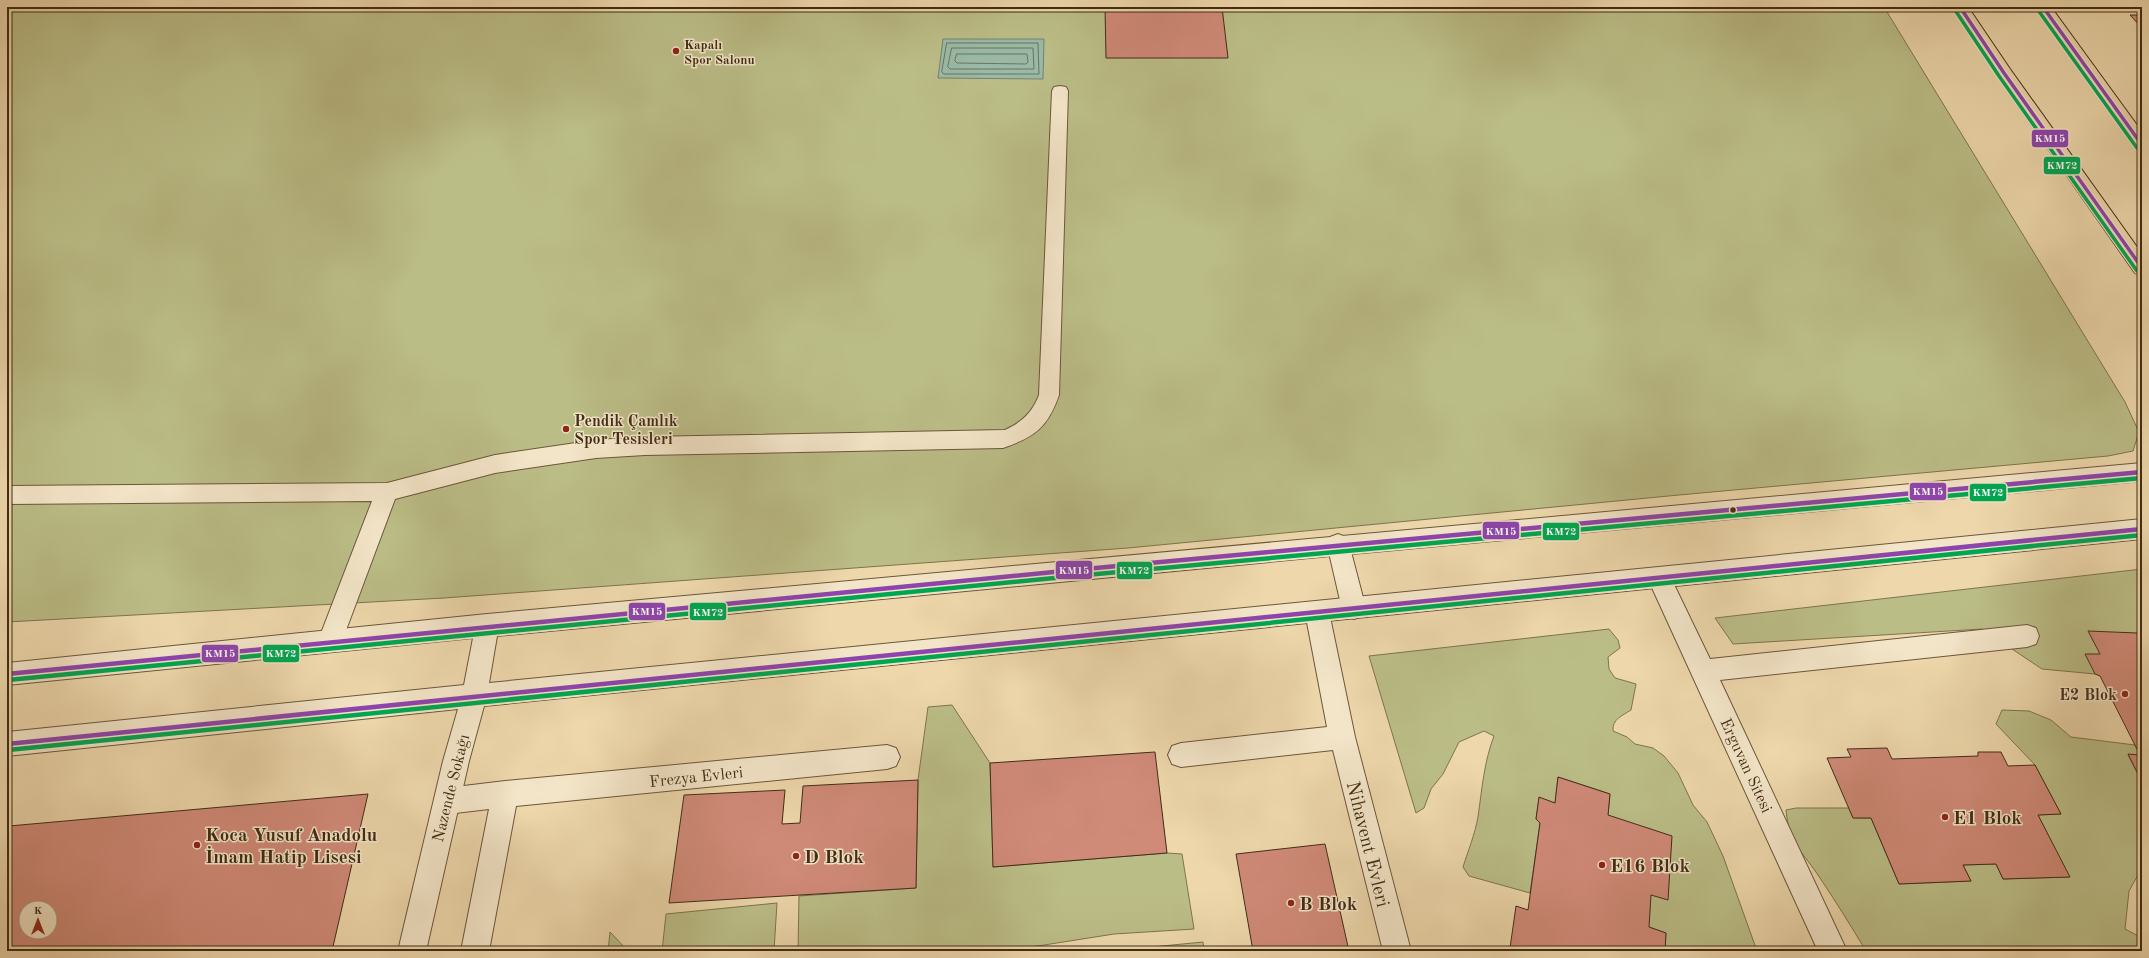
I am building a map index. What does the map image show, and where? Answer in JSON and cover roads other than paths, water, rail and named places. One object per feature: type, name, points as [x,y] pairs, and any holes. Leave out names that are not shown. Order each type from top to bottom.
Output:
[{"type":"main road","points":[[1960,7],[2004,73],[2142,268]]},
{"type":"main road","points":[[2043,7],[2142,145]]},
{"type":"street","points":[[7,495],[387,492],[494,464],[596,449],[645,446],[1003,439],[1020,433],[1034,424],[1045,410],[1049,395],[1060,91]]},
{"type":"street","points":[[7,674],[330,641],[1338,544],[2142,472]]},
{"type":"street","points":[[330,641],[387,492]]},
{"type":"street","points":[[7,744],[475,694],[1660,579],[2142,529]]},
{"type":"street","points":[[1338,544],[1354,609]]},
{"type":"street","name":"Erguvan Sitesi","points":[[1660,579],[1833,951]]},
{"type":"street","name":"Nihavent Evleri","points":[[1317,612],[1342,736],[1397,951]]},
{"type":"street","name":"Nazende Sokağı","points":[[412,951],[446,801],[475,694],[488,626]]},
{"type":"street","points":[[1703,671],[2027,636]]},
{"type":"street","points":[[1182,755],[1342,736]]},
{"type":"street","name":"Frezya Evleri","points":[[446,801],[887,757]]},
{"type":"street","points":[[474,951],[505,794]]},
{"type":"water","points":[[943,39],[1044,39],[1043,79],[938,78]]},
{"type":"place","name":"Kapalı Spor Salonu","points":[[676,51]]},
{"type":"place","name":"Pendik Çamlık Spor Tesisleri","points":[[566,429]]},
{"type":"place","name":"E2 Blok","points":[[2125,694]]},
{"type":"place","name":"E1 Blok","points":[[1945,817]]},
{"type":"place","name":"Koca Yusuf Anadolu İmam Hatip Lisesi","points":[[197,845]]},
{"type":"place","name":"D Blok","points":[[796,856]]},
{"type":"place","name":"E16 Blok","points":[[1602,865]]},
{"type":"place","name":"B Blok","points":[[1291,903]]}]
